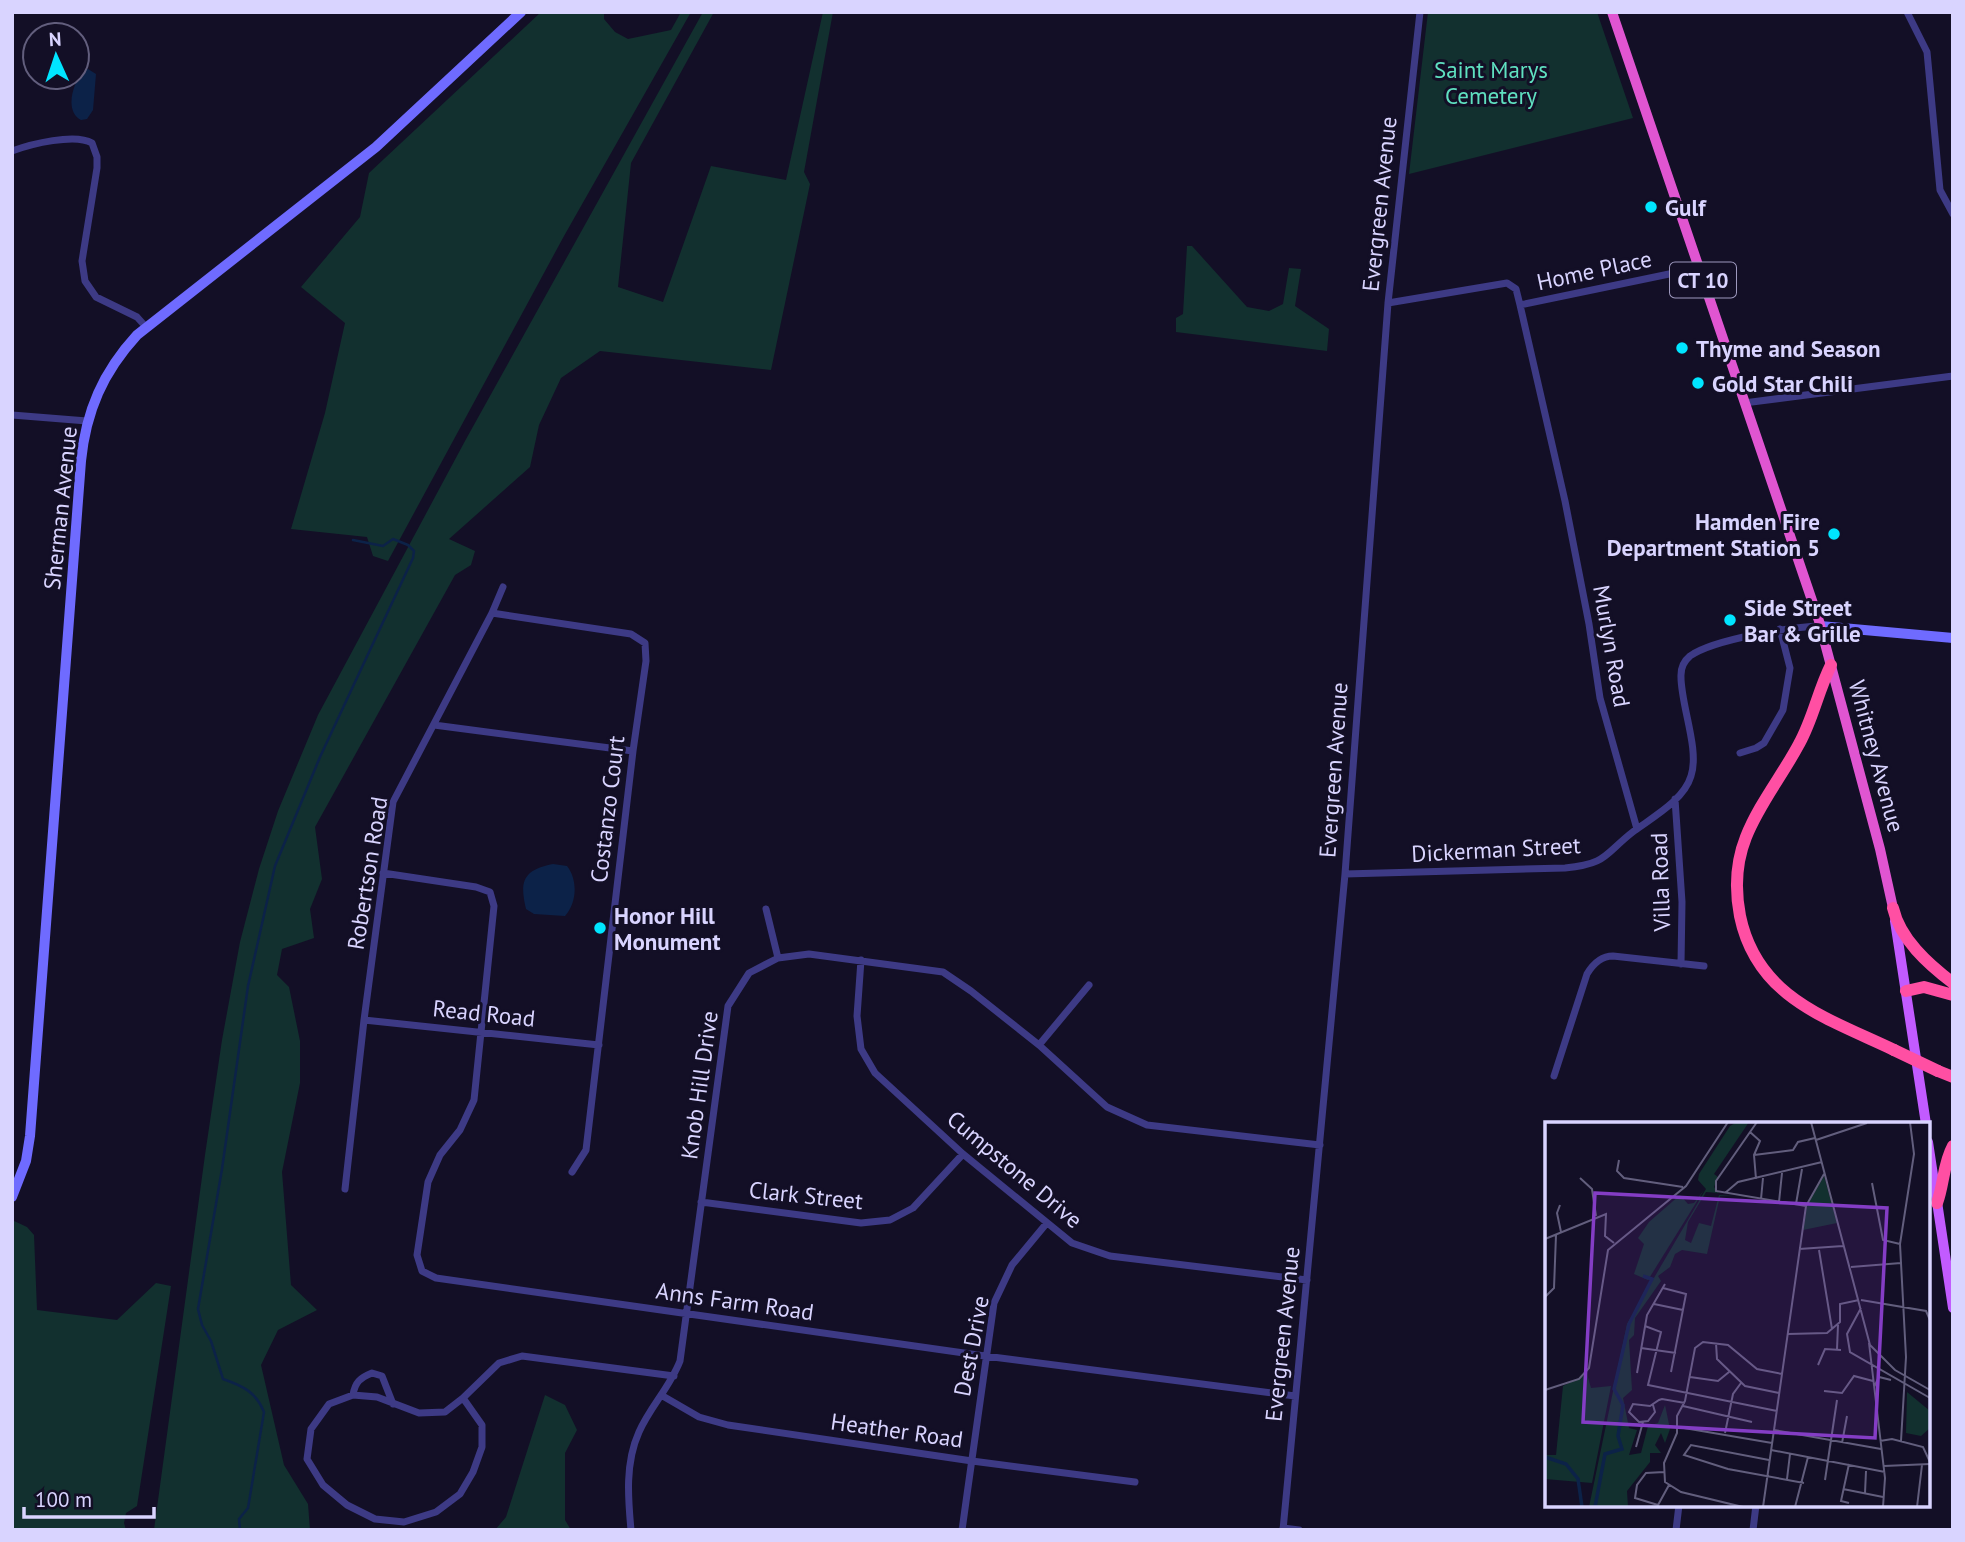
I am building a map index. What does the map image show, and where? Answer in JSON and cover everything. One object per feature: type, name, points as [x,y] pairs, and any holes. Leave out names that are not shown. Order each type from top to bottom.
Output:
[{"type":"highway","name":"Whitney Avenue","points":[[1612,12],[1820,626],[1880,849],[1893,908]]},
{"type":"highway","points":[[1831,665],[1805,733],[1758,812],[1744,844],[1737,880],[1739,911],[1744,932],[1763,971],[1781,989],[1810,1010],[1953,1077]]},
{"type":"highway","points":[[1893,908],[1907,937],[1928,962],[1953,983]]},
{"type":"highway","points":[[1906,991],[1924,988],[1953,995]]},
{"type":"highway","points":[[1937,1203],[1953,1146]]},
{"type":"main road","name":"Sherman Avenue","points":[[12,1197],[26,1161],[30,1136],[81,461],[87,421],[99,389],[125,348],[146,327],[376,147],[521,12]]},
{"type":"main road","points":[[1820,626],[1953,638]]},
{"type":"main road","name":"Whitney Avenue","points":[[1893,908],[1926,1122]]},
{"type":"main road","points":[[1930,1163],[1953,1308]]},
{"type":"street","name":"Evergreen Avenue","points":[[1283,1529],[1345,874],[1388,303],[1420,12]]},
{"type":"street","points":[[1907,12],[1927,52],[1940,190],[1953,214]]},
{"type":"street","points":[[13,149],[69,139],[79,139],[92,144],[97,157],[97,168],[82,261],[85,281],[96,297],[136,317],[146,327]]},
{"type":"street","name":"Home Place","points":[[1388,303],[1507,283],[1516,289],[1520,305],[1698,268]]},
{"type":"street","name":"Murlyn Road","points":[[1520,305],[1566,501],[1600,698],[1637,829]]},
{"type":"street","points":[[1744,403],[1953,376]]},
{"type":"street","points":[[12,415],[87,421]]},
{"type":"street","name":"Robertson Road","points":[[345,1189],[393,802],[503,587]]},
{"type":"street","name":"Costanzo Court","points":[[492,613],[631,634],[645,643],[646,661],[586,1150],[572,1172]]},
{"type":"street","name":"Dickerman Street","points":[[1345,874],[1582,866],[1605,858],[1675,799],[1688,783],[1693,768],[1681,680],[1684,663],[1693,654],[1707,649],[1780,629],[1820,626]]},
{"type":"street","points":[[1740,754],[1764,743],[1783,710],[1790,668],[1780,629]]},
{"type":"street","points":[[434,725],[633,751]]},
{"type":"street","name":"Villa Road","points":[[1675,799],[1682,902],[1681,964]]},
{"type":"street","points":[[383,873],[476,887],[489,892],[494,906],[482,1032]]},
{"type":"street","points":[[766,909],[778,958]]},
{"type":"street","name":"Knob Hill Drive","points":[[631,1530],[628,1503],[629,1467],[639,1433],[674,1376],[680,1361],[728,1006],[749,973],[778,958],[809,954],[943,972],[1039,1045],[1107,1107],[1147,1125],[1321,1145]]},
{"type":"street","points":[[1554,1076],[1592,966],[1608,956],[1704,966]]},
{"type":"street","name":"Cumpstone Drive","points":[[861,960],[857,1016],[861,1049],[875,1073],[963,1154],[1072,1243],[1110,1256],[1307,1280]]},
{"type":"street","points":[[1039,1045],[1088,985]]},
{"type":"street","name":"Read Road","points":[[364,1020],[599,1045]]},
{"type":"street","name":"Anns Farm Road","points":[[482,1032],[474,1100],[460,1130],[440,1154],[428,1182],[417,1255],[422,1271],[436,1278],[985,1356],[1295,1396]]},
{"type":"street","name":"Clark Street","points":[[701,1202],[861,1223],[890,1220],[913,1208],[963,1154]]},
{"type":"street","name":"Dest Drive","points":[[961,1530],[994,1303],[1012,1265],[1046,1224]]},
{"type":"street","points":[[463,1398],[482,1426],[482,1447],[473,1472],[460,1494],[436,1512],[404,1526],[375,1519],[347,1505],[323,1485],[307,1458],[311,1429],[329,1404],[353,1395],[377,1397],[419,1413],[445,1412],[499,1363],[522,1356],[674,1376]]},
{"type":"street","points":[[353,1395],[355,1385],[362,1377],[372,1373],[382,1376],[393,1404]]},
{"type":"street","name":"Heather Road","points":[[661,1395],[699,1417],[728,1424],[972,1461],[1135,1482]]},
{"type":"street","points":[[1676,1530],[1679,1507]]},
{"type":"street","points":[[1754,1530],[1756,1507]]},
{"type":"street","points":[[1283,1529],[1299,1530]]},
{"type":"green space","points":[[541,12],[604,12],[604,19],[615,32],[628,39],[671,30],[681,12],[691,12],[564,236],[388,561],[373,556],[367,537],[291,529],[325,413],[345,323],[301,287],[360,217],[369,173]]},
{"type":"green space","points":[[703,12],[714,12],[631,163],[618,287],[663,302],[711,166],[786,180],[823,12],[833,12],[804,172],[810,184],[771,370],[600,351],[561,378],[539,425],[530,467],[449,539],[475,551],[471,565],[455,575],[315,827],[322,879],[310,909],[314,938],[282,949],[277,975],[289,987],[300,1041],[300,1083],[282,1172],[291,1285],[317,1310],[278,1330],[261,1365],[284,1465],[308,1504],[310,1530],[154,1530],[222,1040],[240,942],[278,811],[318,715],[465,441]]},
{"type":"green space","name":"Saint Marys Cemetery","points":[[1428,12],[1597,12],[1633,118],[1409,174]]},
{"type":"green space","points":[[1187,246],[1192,246],[1247,307],[1269,311],[1283,304],[1289,268],[1301,269],[1295,306],[1329,329],[1327,351],[1176,332],[1176,318],[1183,314]]},
{"type":"green space","points":[[12,1220],[27,1227],[34,1235],[37,1310],[117,1320],[156,1283],[171,1286],[137,1506],[126,1513],[126,1530],[12,1530]]},
{"type":"green space","points":[[545,1395],[565,1405],[577,1430],[565,1453],[565,1520],[571,1530],[495,1530],[506,1517]]},
{"type":"water","points":[[91,71],[96,74],[93,110],[87,119],[81,120],[76,116],[73,91],[91,91]]},
{"type":"water","points":[[553,864],[567,866],[571,872],[575,891],[572,905],[565,916],[534,914],[526,909],[523,891],[526,878],[536,869]]},
{"type":"waterway","points":[[240,1530],[239,1519],[248,1508],[264,1412],[257,1399],[248,1391],[223,1379],[198,1309],[222,1169],[248,986],[275,866],[320,757],[413,558],[414,551],[408,545],[393,539],[383,546],[353,540]]},
{"type":"place","name":"Gulf","points":[[1651,207]]},
{"type":"place","name":"Thyme and Season","points":[[1682,348]]},
{"type":"place","name":"Gold Star Chili","points":[[1698,383]]},
{"type":"place","name":"Hamden Fire Department Station 5","points":[[1834,534]]},
{"type":"place","name":"Side Street Bar & Grille","points":[[1730,620]]},
{"type":"place","name":"Honor Hill Monument","points":[[600,928]]}]
